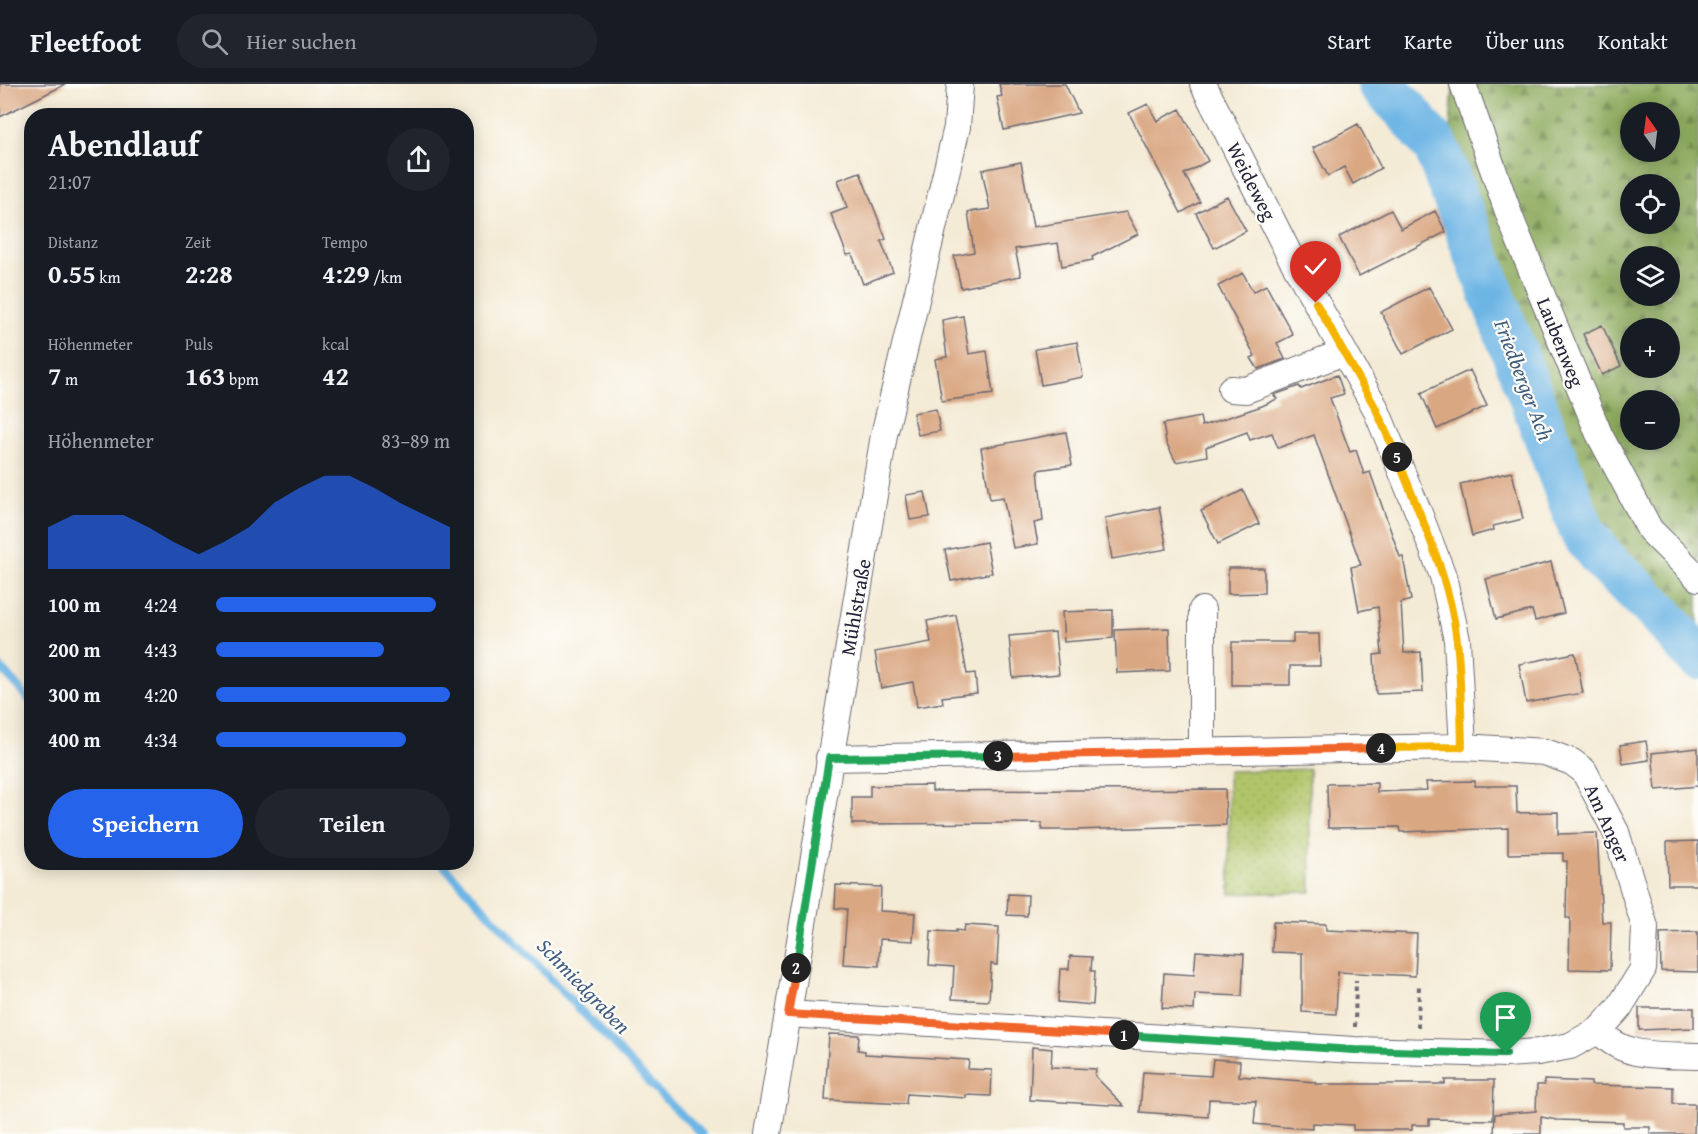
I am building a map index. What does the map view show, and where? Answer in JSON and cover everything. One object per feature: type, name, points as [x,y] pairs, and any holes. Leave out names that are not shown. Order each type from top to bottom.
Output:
[{"type":"street","name":"Mühlstraße","points":[[768,1134],[884,435],[957,127],[960,84]]},
{"type":"street","name":"Weideweg","points":[[1203,84],[1288,254],[1344,352],[1391,442],[1443,576],[1457,640],[1462,747]]},
{"type":"street","name":"Laubenweg","points":[[1463,84],[1511,220],[1599,434],[1650,530],[1698,578]]},
{"type":"street","points":[[1231,389],[1246,390],[1344,352]]},
{"type":"street","points":[[1202,610],[1202,753]]},
{"type":"street","name":"Am Anger","points":[[788,1014],[1354,1050],[1538,1052],[1570,1046],[1599,1030],[1634,988],[1643,969],[1646,949],[1645,927],[1616,832],[1584,771],[1572,762],[1545,752],[1462,747],[829,758]]},
{"type":"street","points":[[1599,1030],[1607,1040],[1629,1053],[1698,1056]]},
{"type":"path","points":[[1354,1050],[1356,980]]},
{"type":"path","points":[[1417,1052],[1419,983]]},
{"type":"green space","points":[[1453,84],[1698,84],[1698,640],[1593,525],[1563,460],[1447,173]]},
{"type":"green space","points":[[1309,769],[1311,892],[1230,894],[1228,771]]},
{"type":"building","points":[[0,84],[66,84],[0,117]]},
{"type":"building","points":[[999,84],[1065,84],[1079,113],[1004,130],[997,97],[1002,96]]},
{"type":"building","points":[[1148,104],[1157,121],[1180,109],[1208,161],[1184,174],[1200,202],[1181,213],[1129,113]]},
{"type":"building","points":[[1358,124],[1381,168],[1353,184],[1344,167],[1328,176],[1313,148]]},
{"type":"building","points":[[1021,162],[1033,227],[1126,212],[1138,234],[1092,257],[1093,260],[1062,266],[1058,243],[1015,249],[1021,276],[961,288],[954,256],[974,252],[968,212],[990,209],[982,170]]},
{"type":"building","points":[[860,172],[886,239],[881,241],[893,272],[863,284],[852,254],[847,255],[831,214],[847,208],[838,180]]},
{"type":"building","points":[[1227,196],[1246,231],[1214,248],[1196,213]]},
{"type":"building","points":[[1391,210],[1401,229],[1435,211],[1446,232],[1359,276],[1339,237]]},
{"type":"building","points":[[1243,273],[1253,292],[1266,285],[1293,335],[1277,343],[1285,359],[1258,369],[1251,358],[1255,356],[1218,286]]},
{"type":"building","points":[[1429,287],[1452,329],[1403,354],[1381,312]]},
{"type":"building","points":[[963,316],[969,354],[987,351],[993,394],[942,401],[935,359],[947,357],[942,320]]},
{"type":"building","points":[[1602,325],[1620,366],[1602,375],[1583,334]]},
{"type":"building","points":[[1077,342],[1083,377],[1041,385],[1035,349]]},
{"type":"building","points":[[1470,370],[1487,406],[1437,429],[1421,393]]},
{"type":"building","points":[[1337,375],[1344,394],[1330,398],[1350,452],[1356,450],[1364,474],[1370,472],[1400,557],[1403,557],[1411,600],[1401,603],[1404,653],[1421,652],[1423,692],[1376,694],[1374,655],[1382,654],[1378,607],[1359,611],[1351,567],[1361,565],[1314,435],[1278,448],[1272,433],[1250,440],[1247,432],[1206,447],[1207,456],[1176,462],[1166,442],[1163,424],[1200,417],[1202,426],[1262,406],[1277,399],[1274,395],[1299,386],[1301,389]]},
{"type":"building","points":[[936,409],[940,431],[918,435],[913,413]]},
{"type":"building","points":[[1066,432],[1072,465],[1038,470],[1043,521],[1034,523],[1038,544],[1013,548],[1003,497],[990,499],[981,448]]},
{"type":"building","points":[[1512,472],[1523,519],[1493,526],[1494,530],[1472,536],[1460,484]]},
{"type":"building","points":[[1243,490],[1259,524],[1218,544],[1201,511]]},
{"type":"building","points":[[925,492],[930,517],[910,520],[906,495]]},
{"type":"building","points":[[1159,507],[1167,549],[1112,559],[1105,518]]},
{"type":"building","points":[[986,542],[992,573],[951,581],[945,550]]},
{"type":"building","points":[[1551,562],[1564,613],[1535,621],[1532,610],[1496,619],[1486,579]]},
{"type":"building","points":[[1228,568],[1264,568],[1264,593],[1228,594]]},
{"type":"building","points":[[1113,610],[1113,638],[1064,642],[1062,612]]},
{"type":"building","points":[[956,615],[967,674],[975,673],[977,693],[942,697],[943,703],[917,707],[913,682],[881,688],[875,652],[931,642],[927,621]]},
{"type":"building","points":[[1169,628],[1170,671],[1117,673],[1115,630]]},
{"type":"building","points":[[1055,632],[1059,674],[1013,678],[1009,636]]},
{"type":"building","points":[[1293,634],[1319,634],[1320,666],[1290,666],[1290,685],[1232,685],[1232,642],[1293,642]]},
{"type":"building","points":[[1575,653],[1583,693],[1526,703],[1519,664]]},
{"type":"building","points":[[1646,741],[1649,760],[1623,764],[1620,745]]},
{"type":"building","points":[[1698,748],[1698,786],[1656,790],[1652,753]]},
{"type":"building","points":[[1475,781],[1475,786],[1516,786],[1517,813],[1558,812],[1558,834],[1597,833],[1602,922],[1611,922],[1610,970],[1569,969],[1570,918],[1566,918],[1567,861],[1563,861],[1563,853],[1508,854],[1508,828],[1401,832],[1400,827],[1328,828],[1327,784],[1377,783],[1377,792],[1427,790],[1426,782]]},
{"type":"building","points":[[932,785],[932,791],[1225,789],[1226,825],[1042,830],[1042,823],[852,824],[852,797],[870,797],[870,786]]},
{"type":"building","points":[[1698,841],[1698,885],[1668,885],[1667,842]]},
{"type":"building","points":[[836,885],[881,887],[880,911],[915,913],[913,941],[880,939],[879,966],[843,964],[847,909],[835,908]]},
{"type":"building","points":[[1008,894],[1028,895],[1027,916],[1007,915]]},
{"type":"building","points":[[1273,922],[1326,924],[1326,930],[1417,934],[1415,976],[1338,972],[1336,1014],[1302,1012],[1302,953],[1272,952]]},
{"type":"building","points":[[965,925],[999,927],[997,965],[991,964],[989,1001],[952,999],[954,967],[929,965],[931,931],[964,931]]},
{"type":"building","points":[[1698,932],[1698,972],[1661,971],[1660,933]]},
{"type":"building","points":[[1196,951],[1244,954],[1242,996],[1195,994],[1194,1010],[1162,1008],[1164,973],[1194,975]]},
{"type":"building","points":[[1070,956],[1092,957],[1091,971],[1095,971],[1093,1005],[1058,1002],[1060,969],[1069,969]]},
{"type":"building","points":[[1639,1008],[1694,1008],[1694,1028],[1639,1030]]},
{"type":"building","points":[[829,1034],[859,1035],[858,1050],[865,1051],[865,1054],[969,1060],[968,1069],[992,1070],[991,1096],[966,1095],[966,1098],[907,1094],[906,1104],[825,1100]]},
{"type":"building","points":[[1032,1047],[1052,1049],[1051,1067],[1096,1069],[1095,1076],[1124,1106],[1030,1100]]},
{"type":"building","points":[[1213,1059],[1240,1061],[1239,1076],[1315,1082],[1315,1084],[1445,1084],[1445,1080],[1494,1080],[1493,1120],[1429,1119],[1429,1125],[1412,1125],[1412,1130],[1353,1130],[1353,1125],[1312,1123],[1312,1129],[1283,1127],[1254,1124],[1256,1101],[1209,1099],[1208,1117],[1140,1112],[1143,1072],[1211,1076]]},
{"type":"building","points":[[1544,1080],[1591,1082],[1591,1085],[1673,1087],[1673,1104],[1695,1104],[1694,1134],[1650,1134],[1650,1127],[1623,1127],[1623,1122],[1557,1120],[1541,1117],[1541,1134],[1494,1134],[1495,1114],[1536,1111],[1537,1085],[1544,1085]]},
{"type":"waterway","name":"Friedberger Ach","points":[[1380,84],[1406,110],[1436,147],[1583,533],[1605,561],[1657,610],[1698,657]]},
{"type":"waterway","name":"Schmiedgraben","points":[[0,667],[24,694]]},
{"type":"waterway","name":"Schmiedgraben","points":[[448,870],[658,1092],[702,1134]]},
{"type":"route","points":[[1316,303],[1375,407],[1443,576],[1457,640],[1462,747],[829,758],[788,1014],[1354,1050],[1506,1054]]}]
